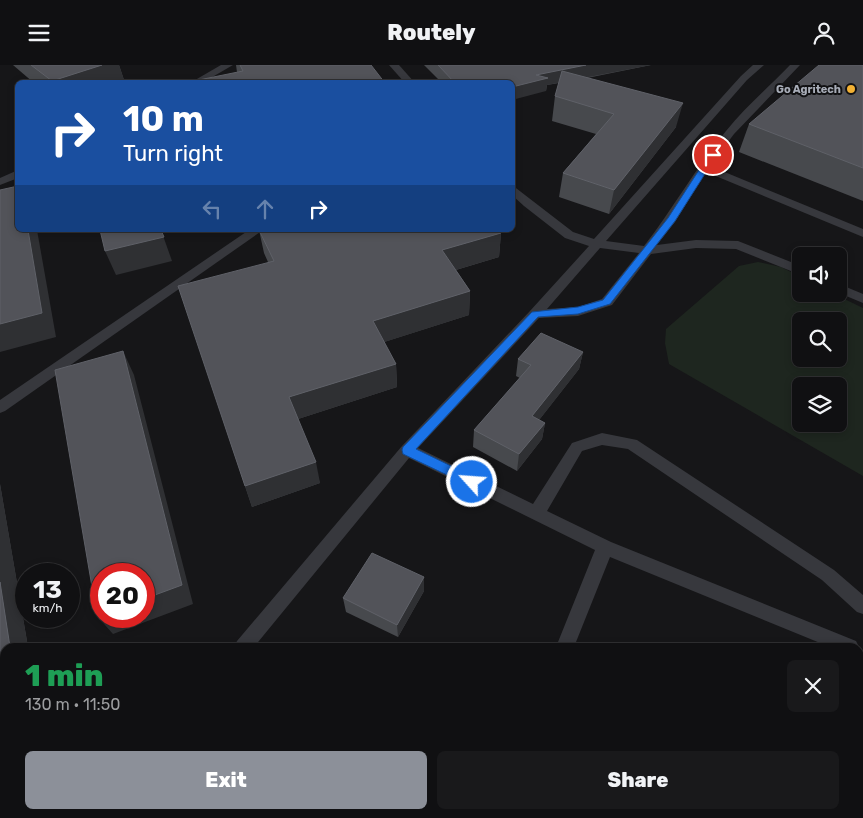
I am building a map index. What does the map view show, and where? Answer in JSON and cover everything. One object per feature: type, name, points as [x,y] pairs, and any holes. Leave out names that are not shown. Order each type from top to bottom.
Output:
[{"type":"lane","points":[[200,80],[228,65]]},
{"type":"lane","points":[[394,65],[408,80]]},
{"type":"lane","points":[[535,314],[578,311],[607,302],[672,219],[704,167],[717,128],[739,104],[744,77],[758,65]]},
{"type":"lane","points":[[246,643],[407,450],[535,314],[596,244],[717,128],[739,104],[795,65]]},
{"type":"lane","points":[[704,167],[863,233]]},
{"type":"lane","points":[[0,182],[15,174]]},
{"type":"lane","points":[[515,191],[528,204],[569,235],[596,244],[648,251],[696,243],[738,245],[792,267]]},
{"type":"lane","points":[[0,407],[254,232]]},
{"type":"lane","points":[[847,292],[863,299]]},
{"type":"lane","points":[[536,513],[576,447],[602,439],[632,444],[828,575],[863,606]]},
{"type":"lane","points":[[407,450],[604,547],[840,643]]},
{"type":"lane","points":[[568,643],[604,547]]},
{"type":"shaded area","points":[[758,262],[781,267],[792,272],[792,302],[847,302],[847,300],[863,308],[863,476],[669,364],[665,343],[666,329],[739,266]]},
{"type":"building","points":[[31,65],[102,65],[55,80],[51,80]]},
{"type":"building","points":[[240,65],[371,65],[383,80],[199,80],[243,71]]},
{"type":"building","points":[[438,65],[586,65],[536,75],[548,78],[515,86],[515,80],[452,80]]},
{"type":"building","points":[[819,65],[863,65],[863,168],[749,124]]},
{"type":"building","points":[[562,71],[683,103],[614,190],[563,173],[614,114],[555,96]]},
{"type":"building","points":[[15,187],[15,232],[28,232],[42,313],[0,324],[0,190]]},
{"type":"building","points":[[100,232],[162,232],[164,237],[105,251]]},
{"type":"building","points":[[260,232],[501,233],[442,250],[470,291],[373,321],[396,364],[289,397],[316,462],[245,486],[178,286],[274,261]]},
{"type":"building","points":[[541,333],[583,352],[532,416],[545,423],[519,454],[474,430],[531,365],[518,359]]},
{"type":"building","points":[[123,351],[182,585],[155,595],[155,563],[90,563],[90,575],[55,370]]},
{"type":"building","points":[[372,553],[424,577],[397,625],[343,598]]},
{"type":"building","points":[[0,582],[9,643],[0,643]]},
{"type":"place","name":"Go Agritech","points":[[851,89]]},
{"type":"route","points":[[472,482],[407,450],[535,314],[578,311],[607,302],[672,219],[713,155]]}]
